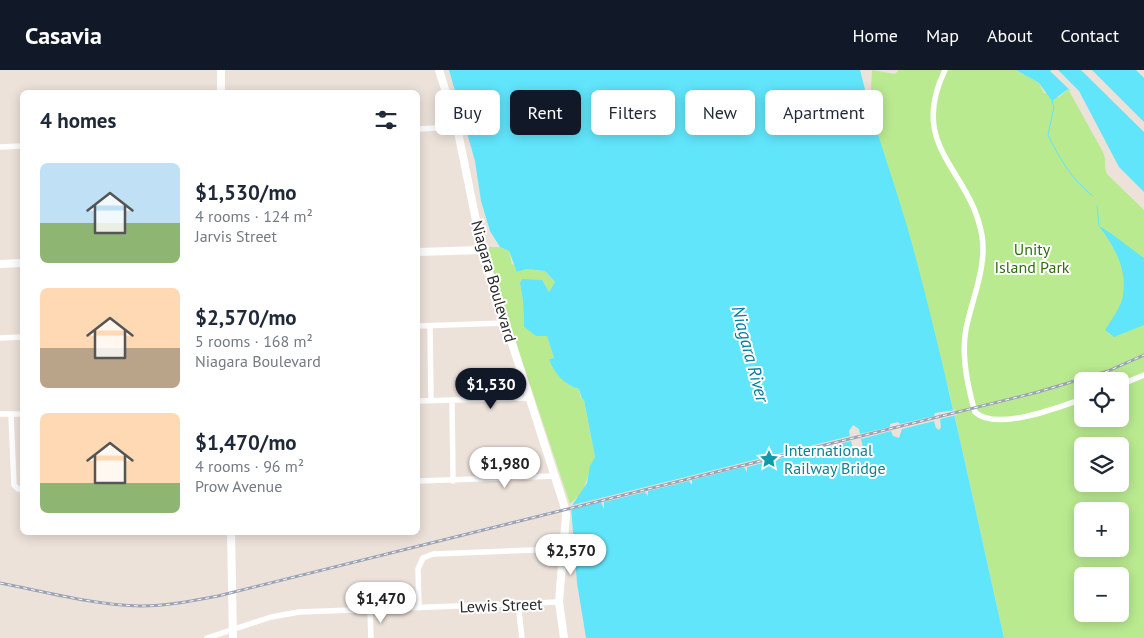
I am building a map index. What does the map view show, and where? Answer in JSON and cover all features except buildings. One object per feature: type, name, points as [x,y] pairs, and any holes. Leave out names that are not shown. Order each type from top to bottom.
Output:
[{"type":"main road","points":[[221,70],[221,90]]},
{"type":"main road","name":"Niagara Boulevard","points":[[439,70],[445,90]]},
{"type":"main road","name":"Niagara Boulevard","points":[[459,135],[482,250],[566,515],[559,602],[564,638]]},
{"type":"main road","points":[[420,252],[482,250]]},
{"type":"main road","points":[[0,264],[20,263]]},
{"type":"main road","points":[[231,535],[233,638]]},
{"type":"street","points":[[945,70],[934,98],[933,111],[936,136],[941,150],[972,207],[983,244],[978,286],[965,334],[968,376],[975,412],[988,420],[1002,419],[1037,414],[1074,402]]},
{"type":"street","points":[[420,130],[435,129]]},
{"type":"street","points":[[0,147],[20,146]]},
{"type":"street","points":[[420,326],[505,323]]},
{"type":"street","points":[[430,326],[431,400]]},
{"type":"street","points":[[0,338],[20,337]]},
{"type":"street","points":[[1129,381],[1144,375]]},
{"type":"street","points":[[420,401],[529,398]]},
{"type":"street","points":[[452,400],[453,481]]},
{"type":"street","points":[[0,414],[20,414]]},
{"type":"street","points":[[11,414],[14,485],[20,489]]},
{"type":"street","points":[[420,481],[555,476]]},
{"type":"street","points":[[419,608],[418,569],[423,558],[434,554],[563,548]]},
{"type":"street","name":"Lewis Street","points":[[207,638],[271,618],[299,612],[559,602]]},
{"type":"street","points":[[518,603],[522,638]]},
{"type":"street","points":[[370,610],[371,638]]},
{"type":"green space","name":"Unity Island Park","points":[[872,70],[895,74],[899,70],[1016,70],[1039,83],[1044,93],[1059,97],[1068,89],[1103,152],[1107,174],[1144,210],[1144,638],[1004,638],[949,391],[877,135],[883,135],[883,90],[871,90]]},
{"type":"green space","points":[[484,247],[500,247],[509,251],[512,264],[526,269],[545,271],[555,282],[549,292],[545,286],[520,283],[524,327],[534,333],[547,335],[554,358],[549,359],[558,374],[569,385],[579,389],[581,399],[584,400],[595,457],[582,493],[570,504]]},
{"type":"water","name":"Niagara River","points":[[449,70],[860,70],[866,90],[765,90],[765,135],[879,135],[909,232],[927,303],[1004,638],[586,638],[577,583],[571,507],[587,483],[590,466],[595,457],[584,400],[579,389],[569,385],[560,378],[554,369],[549,359],[554,358],[547,336],[536,336],[524,327],[520,283],[522,279],[542,280],[549,292],[555,282],[545,271],[526,269],[517,272],[509,251],[500,247],[490,231],[481,201],[475,161],[468,135],[500,135],[500,90],[455,90]]},
{"type":"water","points":[[1016,70],[1136,70],[1144,78],[1144,192],[1119,167],[1079,91],[1068,89],[1052,101],[1039,83]]},
{"type":"water","points":[[1099,226],[1144,258],[1144,325],[1114,337],[1105,330],[1121,304],[1124,285],[1123,276],[1118,258],[1110,241]]},
{"type":"pier","points":[[1058,70],[1079,91],[1071,91],[1050,71]]},
{"type":"pier","points":[[1081,70],[1092,70],[1144,122],[1144,132]]},
{"type":"pier","name":"International Railway Bridge","points":[[956,410],[957,415],[940,419],[941,427],[939,430],[936,428],[934,421],[902,429],[899,438],[893,436],[891,431],[861,439],[863,447],[859,453],[853,449],[851,441],[803,453],[802,458],[798,454],[747,467],[747,472],[744,467],[692,480],[692,485],[689,481],[648,491],[648,496],[645,492],[604,502],[604,509],[601,502],[569,510],[569,506],[850,436],[849,431],[853,425],[859,429],[860,434],[890,427],[890,424],[898,422],[900,424],[934,416],[935,413]]},
{"type":"waterway","points":[[1052,101],[1054,107],[1048,135],[1078,183],[1093,196]]},
{"type":"waterway","points":[[1097,206],[1099,226]]},
{"type":"railway","points":[[0,583],[70,598],[123,605],[160,605],[218,596],[1038,392],[1108,371],[1144,355]]},
{"type":"place","name":"International Railway Bridge","points":[[769,459]]}]
